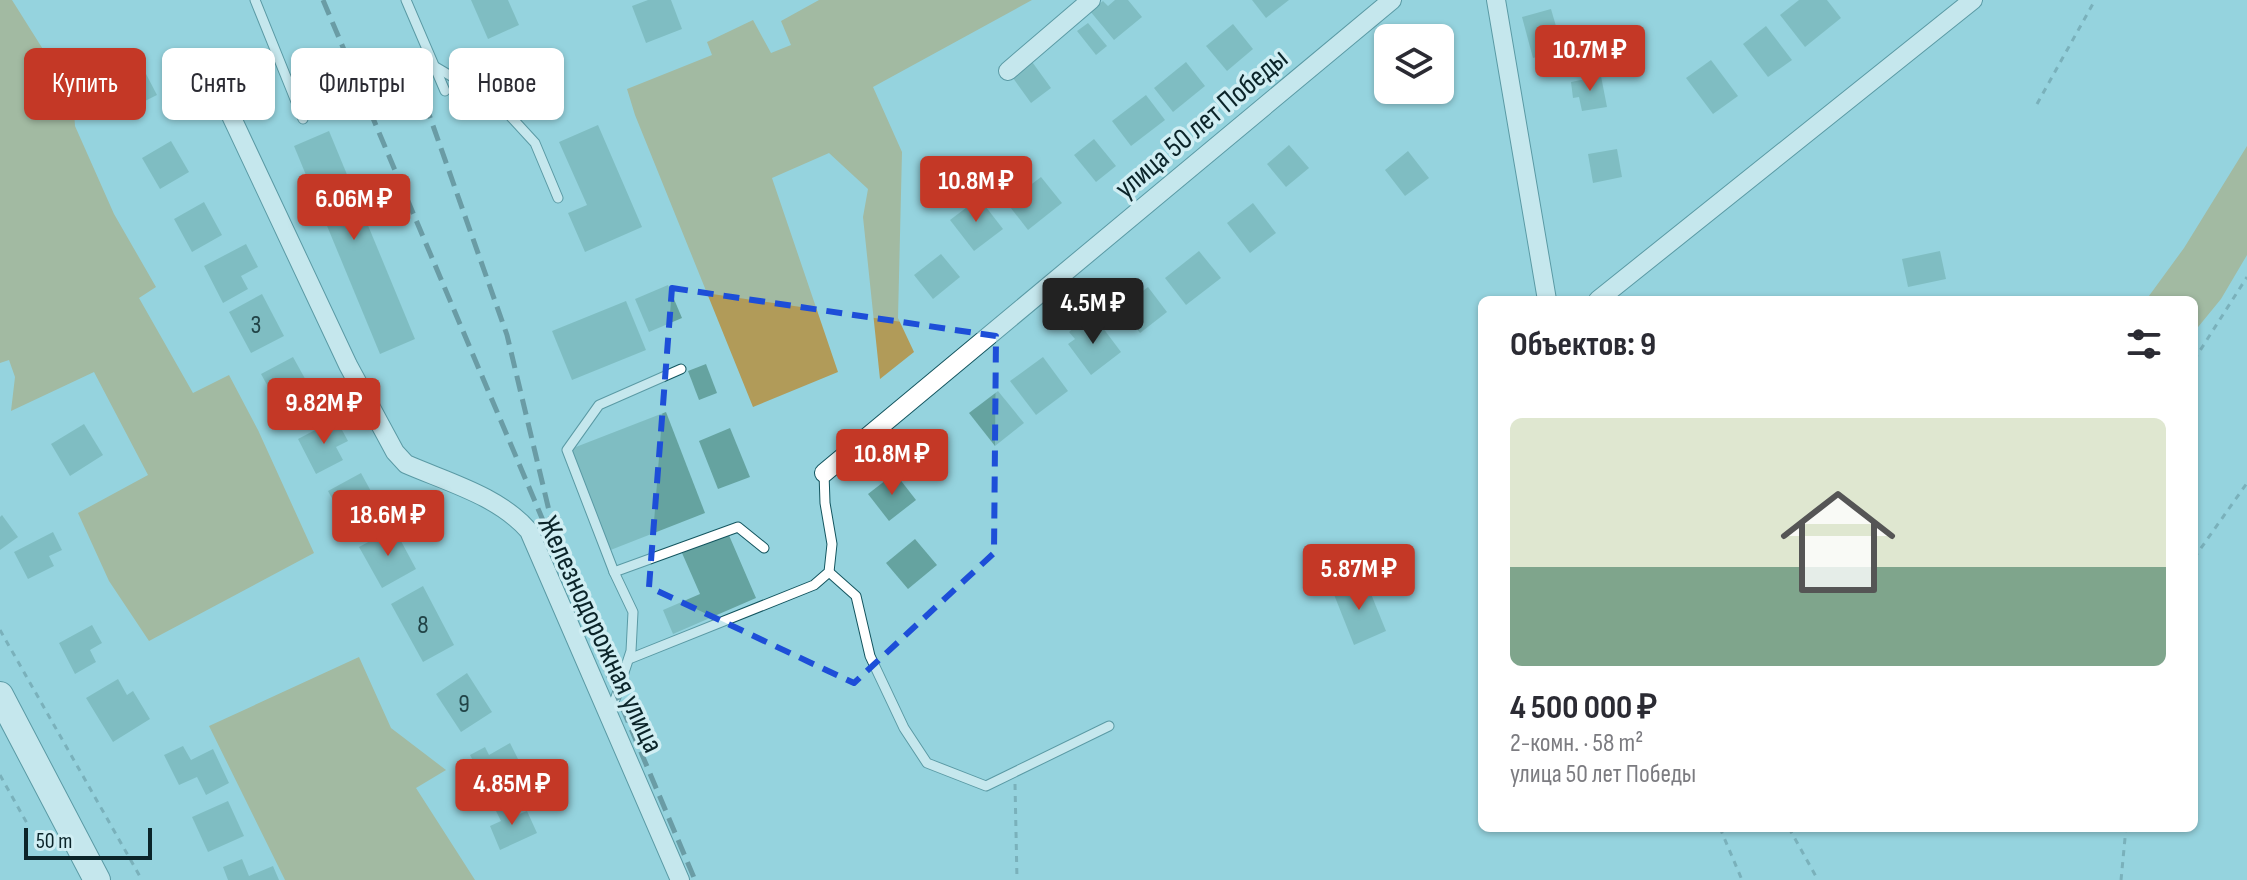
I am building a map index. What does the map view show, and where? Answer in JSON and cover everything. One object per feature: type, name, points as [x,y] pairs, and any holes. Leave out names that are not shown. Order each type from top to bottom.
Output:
[{"type":"main road","points":[[0,695],[97,880]]},
{"type":"street","points":[[1008,71],[1091,0]]},
{"type":"street","name":"улица 50 лет Победы","points":[[824,473],[1392,0]]},
{"type":"street","points":[[1496,0],[1546,296]]},
{"type":"street","points":[[1603,296],[1973,0]]},
{"type":"street","name":"Железнодорожная улица","points":[[233,120],[348,365],[395,452],[406,464],[495,503],[516,516],[529,531],[680,880]]},
{"type":"lane","points":[[255,0],[291,89]]},
{"type":"lane","points":[[406,0],[445,91]]},
{"type":"lane","points":[[434,66],[500,105],[535,143],[558,198]]},
{"type":"lane","points":[[608,714],[629,659],[633,612],[614,572],[567,450],[599,405],[681,369]]},
{"type":"lane","points":[[629,659],[814,585],[829,572],[832,544],[824,473]]},
{"type":"lane","points":[[614,572],[738,527],[764,548]]},
{"type":"lane","points":[[829,572],[856,596],[870,656],[904,728],[927,763],[986,786],[1109,726]]},
{"type":"path","points":[[2037,104],[2095,0]]},
{"type":"path","points":[[2198,354],[2247,277]]},
{"type":"path","points":[[2198,552],[2247,483]]},
{"type":"path","points":[[0,630],[142,880]]},
{"type":"path","points":[[1015,772],[1017,880]]},
{"type":"path","points":[[0,775],[28,825]]},
{"type":"path","points":[[1722,832],[1742,880]]},
{"type":"path","points":[[1791,832],[1818,880]]},
{"type":"path","points":[[2121,880],[2126,832]]},
{"type":"highlighted area","points":[[672,288],[996,336],[994,553],[854,683],[649,587]]},
{"type":"shaded area","points":[[0,0],[12,0],[42,48],[24,48],[24,120],[75,120],[114,214],[156,287],[139,298],[193,393],[229,375],[258,430],[314,553],[149,641],[109,581],[78,513],[148,475],[94,372],[11,411],[15,377],[9,360],[0,363]]},
{"type":"shaded area","points":[[819,0],[1032,0],[873,87],[902,152],[898,318],[914,352],[880,379],[863,217],[868,189],[829,153],[772,178],[838,372],[753,407],[627,89],[712,55],[707,42],[753,20],[771,53],[791,45],[781,21]]},
{"type":"shaded area","points":[[2247,146],[2247,255],[2221,299],[2198,327],[2198,296],[2149,296],[2184,248]]},
{"type":"shaded area","points":[[359,657],[391,728],[446,770],[416,788],[475,880],[285,880],[209,726]]},
{"type":"building","points":[[471,0],[508,0],[519,25],[488,39]]},
{"type":"building","points":[[648,0],[671,0],[682,29],[646,43],[632,6]]},
{"type":"building","points":[[1115,0],[1128,0],[1142,17],[1114,40],[1090,11],[1103,1],[1108,6]]},
{"type":"building","points":[[1252,0],[1289,0],[1266,18]]},
{"type":"building","points":[[1799,0],[1827,0],[1841,18],[1805,47],[1780,15]]},
{"type":"building","points":[[1551,9],[1563,50],[1533,58],[1522,17]]},
{"type":"building","points":[[1088,23],[1107,46],[1096,55],[1077,31]]},
{"type":"building","points":[[1233,24],[1253,49],[1227,71],[1206,46]]},
{"type":"building","points":[[1766,26],[1792,60],[1768,77],[1743,44]]},
{"type":"building","points":[[1030,59],[1051,88],[1031,103],[1013,78],[1018,74],[1015,70]]},
{"type":"building","points":[[1711,60],[1738,96],[1713,114],[1686,78]]},
{"type":"building","points":[[1186,62],[1205,86],[1173,112],[1154,88]]},
{"type":"building","points":[[146,74],[157,95],[146,100]]},
{"type":"building","points":[[1601,76],[1607,107],[1582,111],[1579,97],[1573,98],[1571,82]]},
{"type":"building","points":[[1146,95],[1165,120],[1131,146],[1112,121]]},
{"type":"building","points":[[598,125],[642,227],[585,252],[568,213],[587,205],[559,142]]},
{"type":"building","points":[[329,131],[415,339],[380,354],[294,146]]},
{"type":"building","points":[[1094,139],[1116,166],[1096,182],[1074,155]]},
{"type":"building","points":[[171,141],[189,172],[160,189],[142,158]]},
{"type":"building","points":[[1289,145],[1309,168],[1286,187],[1267,164]]},
{"type":"building","points":[[1617,149],[1622,177],[1593,183],[1588,154]]},
{"type":"building","points":[[1408,151],[1429,178],[1405,196],[1385,170]]},
{"type":"building","points":[[1041,177],[1062,203],[1028,230],[1007,203]]},
{"type":"building","points":[[979,198],[1003,229],[974,251],[950,220]]},
{"type":"building","points":[[204,202],[222,235],[192,252],[174,219]]},
{"type":"building","points":[[1253,203],[1276,233],[1250,253],[1227,223]]},
{"type":"building","points":[[246,244],[258,267],[241,276],[248,289],[223,303],[204,266]]},
{"type":"building","points":[[1199,251],[1221,278],[1186,305],[1165,278]]},
{"type":"building","points":[[1940,251],[1946,279],[1908,287],[1902,259]]},
{"type":"building","points":[[941,254],[960,277],[933,299],[914,275]]},
{"type":"building","points":[[668,285],[682,318],[649,332],[635,299]]},
{"type":"building","points":[[1148,287],[1167,312],[1140,333],[1121,308]]},
{"type":"building","points":[[262,294],[284,336],[251,353],[229,312]]},
{"type":"building","points":[[626,301],[646,350],[572,380],[552,331]]},
{"type":"building","points":[[1097,320],[1121,352],[1091,375],[1068,344],[1075,339],[1069,332],[1082,321],[1088,328]]},
{"type":"building","points":[[293,357],[318,402],[286,419],[261,374]]},
{"type":"building","points":[[1043,357],[1068,391],[1036,415],[1010,381]]},
{"type":"building","points":[[706,364],[717,393],[699,400],[688,371]]},
{"type":"building","points":[[998,391],[1024,423],[995,446],[969,413]]},
{"type":"building","points":[[666,412],[705,513],[608,551],[568,450]]},
{"type":"building","points":[[336,419],[348,441],[336,447],[343,460],[316,474],[298,439]]},
{"type":"building","points":[[84,424],[103,455],[70,476],[51,444]]},
{"type":"building","points":[[730,428],[750,477],[718,489],[699,441]]},
{"type":"building","points":[[361,473],[380,508],[347,526],[328,491]]},
{"type":"building","points":[[895,473],[916,500],[889,521],[868,494]]},
{"type":"building","points":[[2,515],[18,537],[0,550],[0,517]]},
{"type":"building","points":[[394,528],[416,569],[382,588],[359,547]]},
{"type":"building","points":[[53,532],[62,550],[49,556],[54,566],[28,579],[14,552]]},
{"type":"building","points":[[728,533],[756,598],[673,634],[663,610],[700,594],[682,553]]},
{"type":"building","points":[[915,539],[937,565],[908,589],[886,563]]},
{"type":"building","points":[[1365,579],[1386,631],[1354,645],[1333,592]]},
{"type":"building","points":[[423,586],[454,645],[423,662],[391,604]]},
{"type":"building","points":[[92,625],[102,643],[90,650],[96,662],[75,674],[59,643]]},
{"type":"building","points":[[467,673],[492,712],[461,732],[436,694]]},
{"type":"building","points":[[118,679],[127,695],[133,691],[150,719],[113,742],[86,698]]},
{"type":"building","points":[[510,743],[524,771],[488,790],[470,755],[485,747],[489,755]]},
{"type":"building","points":[[183,746],[191,760],[213,749],[229,783],[206,795],[197,777],[179,785],[164,755]]},
{"type":"building","points":[[228,801],[244,836],[208,852],[192,817]]},
{"type":"building","points":[[512,804],[517,815],[527,811],[537,833],[500,850],[490,826],[501,821],[496,811]]},
{"type":"building","points":[[242,859],[249,876],[273,866],[279,880],[228,880],[223,867]]},
{"type":"railway","points":[[323,0],[695,880]]},
{"type":"railway","points":[[431,120],[507,335],[552,523]]}]
